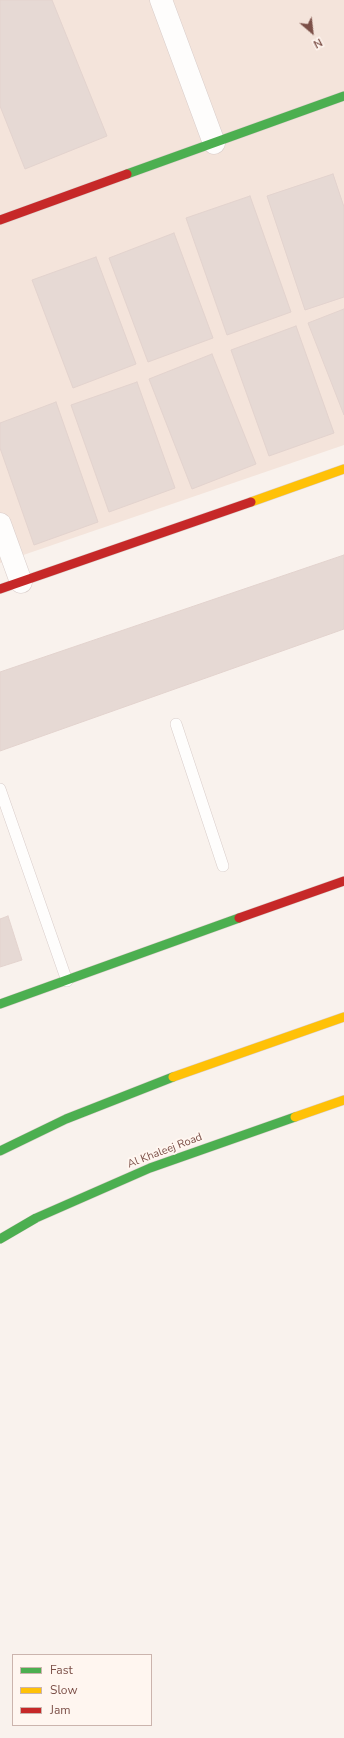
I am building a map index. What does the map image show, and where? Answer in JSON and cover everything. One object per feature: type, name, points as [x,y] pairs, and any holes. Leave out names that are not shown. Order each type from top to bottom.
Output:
[{"type":"street","points":[[161,0],[214,143]]},
{"type":"street","points":[[0,220],[344,96]]},
{"type":"street","points":[[0,589],[344,469]]},
{"type":"street","points":[[0,524],[21,582]]},
{"type":"street","points":[[0,1004],[344,882]]},
{"type":"street","points":[[0,1151],[66,1119],[202,1066],[344,1017]]},
{"type":"street","name":"Al Khaleej Road","points":[[0,1239],[36,1218],[150,1168],[344,1100]]},
{"type":"lane","points":[[176,724],[223,866]]},
{"type":"lane","points":[[0,789],[66,981]]},
{"type":"shaded area","points":[[0,0],[344,0],[344,445],[0,563]]},
{"type":"building","points":[[0,0],[52,0],[107,136],[25,169],[0,106]]},
{"type":"building","points":[[333,174],[344,207],[344,297],[305,310],[267,196]]},
{"type":"building","points":[[250,196],[291,312],[227,335],[186,218]]},
{"type":"building","points":[[174,233],[213,338],[148,362],[109,258]]},
{"type":"building","points":[[96,257],[136,364],[73,388],[32,280]]},
{"type":"building","points":[[344,309],[344,415],[308,323]]},
{"type":"building","points":[[296,326],[334,433],[269,456],[231,350]]},
{"type":"building","points":[[212,354],[256,464],[192,489],[149,379]]},
{"type":"building","points":[[137,382],[175,488],[109,512],[71,405]]},
{"type":"building","points":[[56,402],[98,522],[34,545],[0,448],[0,423]]},
{"type":"building","points":[[344,555],[344,629],[0,751],[0,672]]},
{"type":"building","points":[[8,916],[22,960],[0,967],[0,919]]},
{"type":"traffic: fast","points":[[127,174],[344,96]]},
{"type":"traffic: fast","points":[[0,1004],[239,918]]},
{"type":"traffic: fast","points":[[0,1151],[66,1119],[173,1077]]},
{"type":"traffic: fast","points":[[0,1239],[36,1218],[150,1168],[295,1117]]},
{"type":"traffic: slow","points":[[251,502],[344,469]]},
{"type":"traffic: slow","points":[[173,1077],[344,1017]]},
{"type":"traffic: slow","points":[[295,1117],[344,1100]]},
{"type":"traffic: jam","points":[[0,220],[127,174]]},
{"type":"traffic: jam","points":[[0,589],[251,502]]},
{"type":"traffic: jam","points":[[239,918],[344,881]]}]
